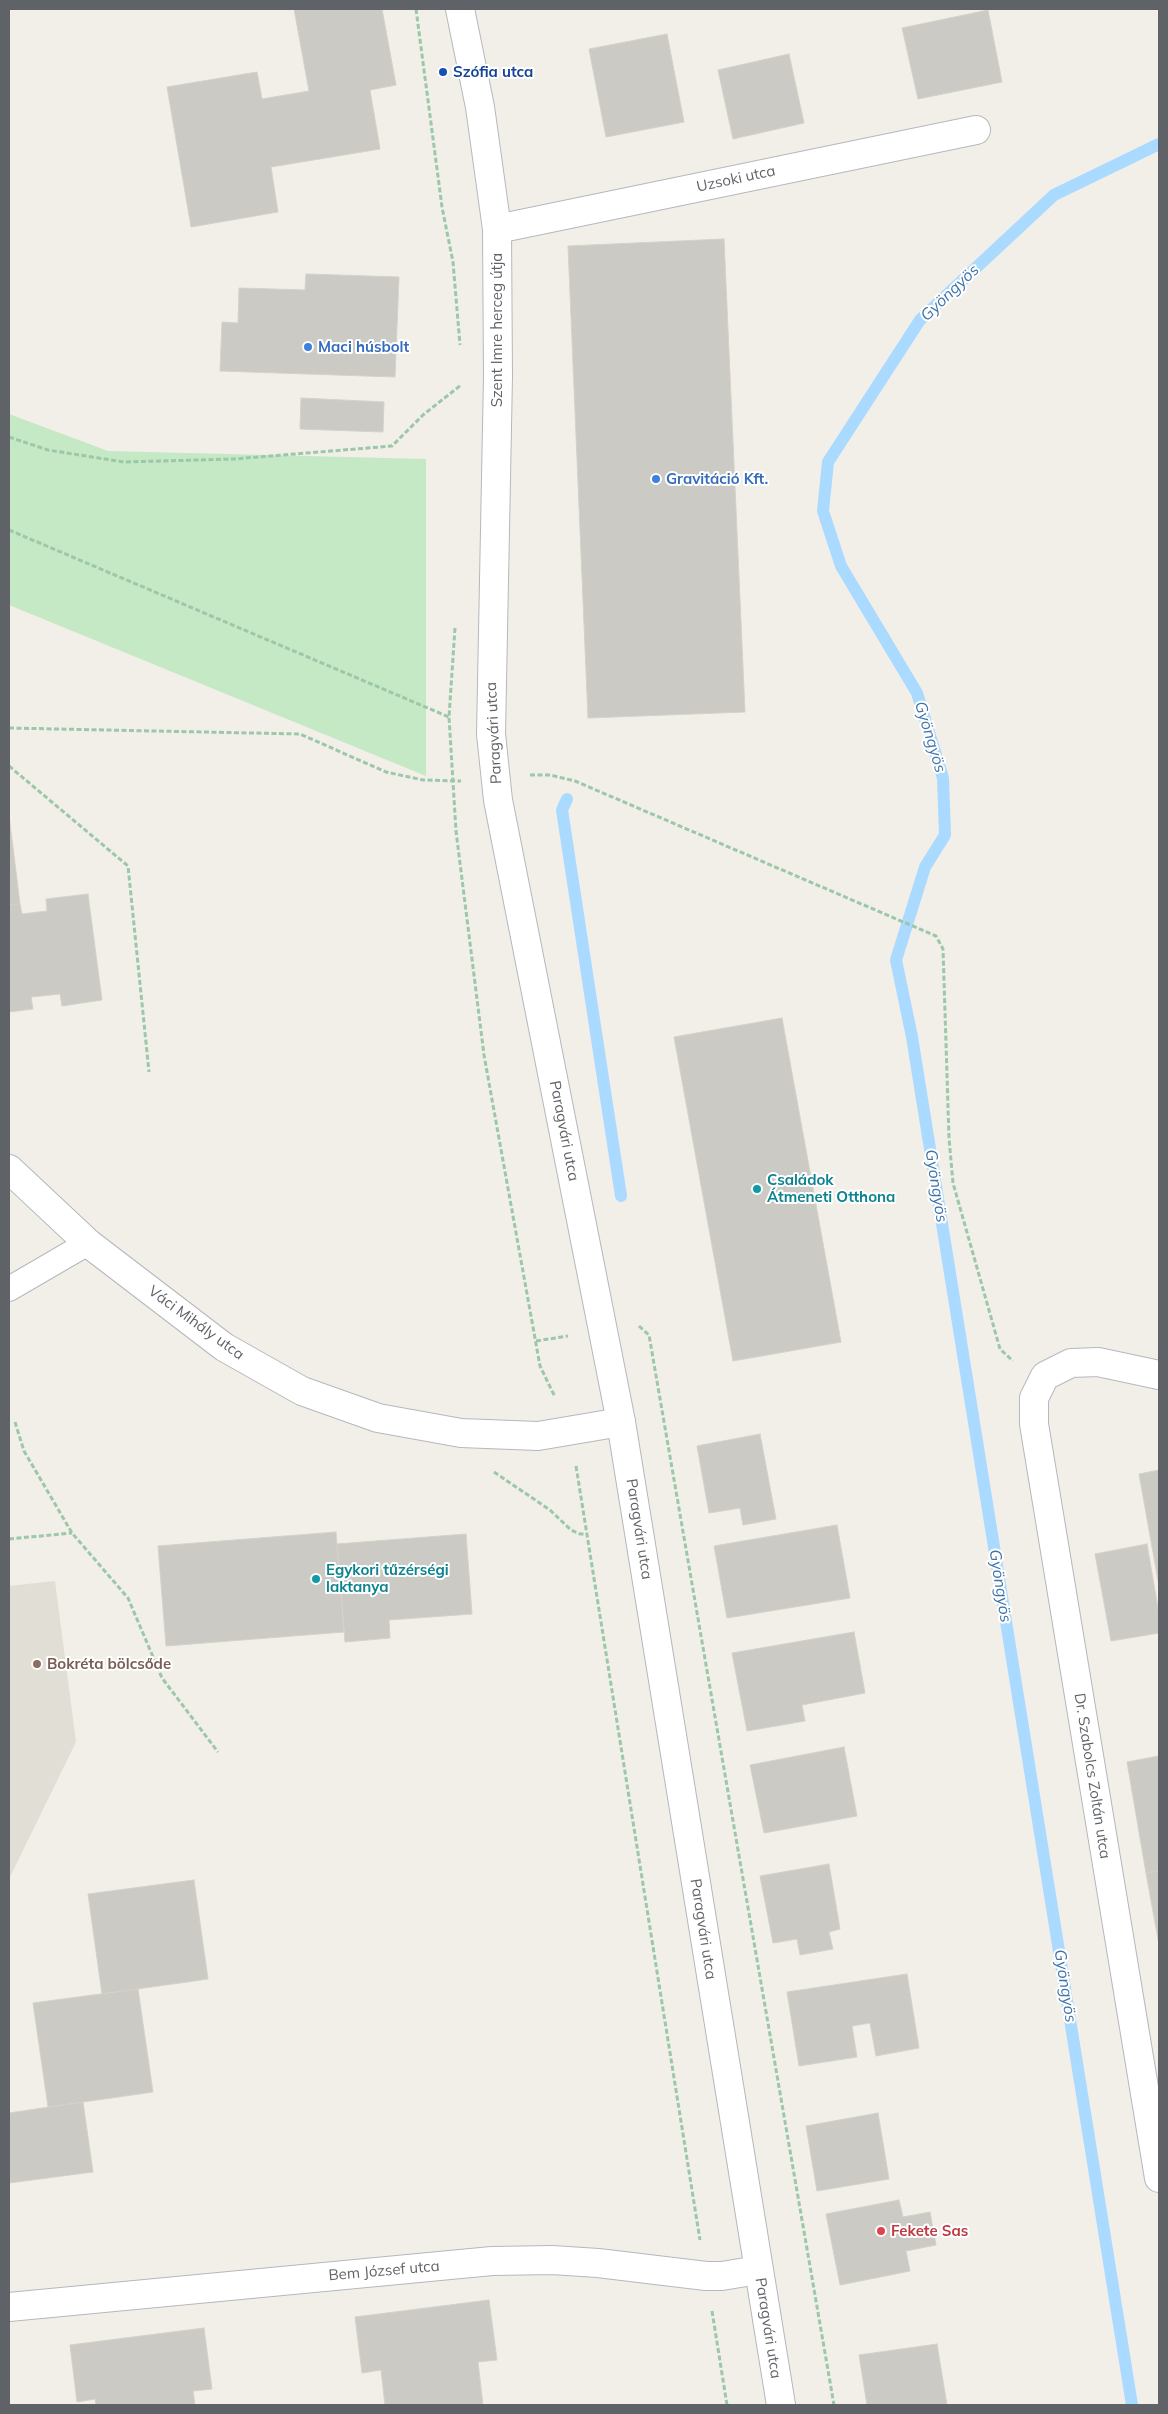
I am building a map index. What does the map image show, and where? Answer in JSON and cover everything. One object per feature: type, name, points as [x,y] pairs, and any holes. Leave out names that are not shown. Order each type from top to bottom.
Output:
[{"type":"street","name":"Szent Imre herceg útja","points":[[460,9],[480,107],[497,229],[498,367],[492,655]]},
{"type":"street","name":"Uzsoki utca","points":[[497,229],[976,130]]},
{"type":"street","name":"Paragvári utca","points":[[492,655],[491,734],[498,800],[622,1422],[781,2405]]},
{"type":"street","name":"Váci Mihály utca","points":[[9,1169],[88,1243],[224,1348],[302,1391],[378,1418],[460,1433],[538,1436],[622,1422]]},
{"type":"street","points":[[1045,1376],[1071,1364],[1098,1362],[1159,1375]]},
{"type":"street","name":"Dr. Szabolcs Zoltán utca","points":[[1045,1376],[1034,1398],[1034,1424],[1159,2173]]},
{"type":"street","name":"Bem József utca","points":[[9,2307],[492,2261],[552,2260],[598,2263],[706,2276],[722,2276],[758,2270]]},
{"type":"lane","points":[[9,1289],[88,1243]]},
{"type":"path","points":[[416,9],[442,207],[453,262],[460,346]]},
{"type":"path","points":[[9,437],[48,450],[124,462],[234,459],[392,446],[423,415],[463,384],[463,393]]},
{"type":"path","points":[[9,530],[449,717]]},
{"type":"path","points":[[455,627],[449,717],[456,831],[484,1055],[540,1366],[548,1382]]},
{"type":"path","points":[[9,728],[300,734],[386,772],[423,780],[453,782]]},
{"type":"path","points":[[9,766],[128,866],[149,1072]]},
{"type":"path","points":[[526,775],[550,775],[575,781],[930,933],[941,942],[943,949],[948,1138],[953,1183],[1000,1349],[1007,1358],[1045,1376]]},
{"type":"path","points":[[649,1335],[834,2405]]},
{"type":"path","points":[[536,1341],[560,1337]]},
{"type":"path","points":[[15,1422],[24,1451],[72,1532],[128,1598],[162,1678],[218,1752]]},
{"type":"path","points":[[526,1495],[550,1510],[571,1530],[580,1534],[587,1534]]},
{"type":"path","points":[[583,1510],[700,2241]]},
{"type":"path","points":[[9,1539],[72,1532]]},
{"type":"path","points":[[711,2302],[727,2405]]},
{"type":"shaded area","name":"Bokréta bölcsőde","points":[[55,1581],[76,1742],[9,1879],[9,1586]]},
{"type":"green space","points":[[9,414],[108,451],[426,459],[426,776],[9,605]]},
{"type":"building","points":[[294,9],[382,9],[396,85],[370,90],[380,149],[271,167],[278,212],[191,227],[167,87],[257,72],[262,99],[309,91]]},
{"type":"building","points":[[988,10],[1002,82],[918,99],[902,28]]},
{"type":"building","points":[[667,34],[684,122],[606,137],[589,49]]},
{"type":"building","points":[[789,54],[804,123],[733,139],[718,70]]},
{"type":"building","name":"Gravitáció Kft.","points":[[724,239],[745,712],[588,718],[568,246]]},
{"type":"building","name":"Maci húsbolt","points":[[306,274],[399,277],[395,377],[220,371],[222,322],[238,323],[239,288],[305,290]]},
{"type":"building","points":[[301,398],[384,402],[383,432],[300,429]]},
{"type":"building","points":[[9,815],[20,904],[9,905]]},
{"type":"building","points":[[88,894],[102,1000],[62,1006],[60,994],[31,997],[33,1009],[9,1012],[9,905],[20,904],[22,914],[47,911],[46,899]]},
{"type":"building","name":"Családok Átmeneti Otthona","points":[[782,1018],[841,1342],[733,1361],[674,1037]]},
{"type":"building","points":[[760,1434],[776,1519],[743,1525],[740,1508],[709,1513],[697,1446]]},
{"type":"building","points":[[1159,1470],[1159,1586],[1139,1474]]},
{"type":"building","points":[[837,1525],[850,1598],[727,1618],[714,1546]]},
{"type":"building","points":[[336,1532],[344,1632],[166,1646],[158,1546]]},
{"type":"building","points":[[466,1534],[472,1614],[389,1620],[390,1638],[345,1642],[337,1544]]},
{"type":"building","points":[[1147,1544],[1159,1614],[1159,1633],[1111,1641],[1095,1554]]},
{"type":"building","points":[[854,1632],[865,1693],[802,1705],[805,1721],[747,1731],[732,1653]]},
{"type":"building","points":[[844,1747],[857,1816],[764,1833],[750,1765]]},
{"type":"building","points":[[1159,1756],[1159,1871],[1146,1873],[1127,1762]]},
{"type":"building","points":[[829,1864],[840,1929],[829,1932],[833,1949],[800,1955],[797,1939],[773,1943],[760,1876]]},
{"type":"building","points":[[1159,1871],[1159,1945],[1146,1873]]},
{"type":"building","points":[[194,1880],[208,1979],[102,1994],[88,1894]]},
{"type":"building","points":[[907,1974],[919,2048],[876,2056],[870,2023],[852,2026],[857,2057],[799,2066],[787,1992]]},
{"type":"building","points":[[138,1989],[153,2092],[48,2107],[33,2003]]},
{"type":"building","points":[[83,2102],[93,2172],[9,2183],[9,2113]]},
{"type":"building","points":[[878,2113],[889,2179],[817,2191],[806,2126]]},
{"type":"building","name":"Fekete Sas","points":[[899,2200],[903,2217],[930,2212],[936,2245],[906,2251],[910,2271],[840,2285],[826,2214]]},
{"type":"building","points":[[489,2300],[497,2360],[478,2362],[483,2405],[385,2405],[381,2370],[362,2373],[355,2317]]},
{"type":"building","points":[[204,2328],[212,2389],[193,2391],[195,2405],[96,2405],[95,2399],[77,2402],[70,2345]]},
{"type":"building","points":[[937,2344],[947,2405],[867,2405],[859,2355]]},
{"type":"waterway","name":"Gyöngyös","points":[[1132,2405],[912,1037],[896,960],[925,867],[945,835],[943,778],[917,693],[841,566],[823,511],[828,462],[920,320],[1054,195],[1159,144]]},
{"type":"waterway","points":[[567,799],[562,810],[621,1196]]},
{"type":"place","name":"Szófia utca","points":[[443,72]]},
{"type":"place","name":"Maci húsbolt","points":[[308,347]]},
{"type":"place","name":"Gravitáció Kft.","points":[[656,479]]},
{"type":"place","name":"Családok Átmeneti Otthona","points":[[757,1189]]},
{"type":"place","name":"Egykori tűzérségi laktanya","points":[[316,1579]]},
{"type":"place","name":"Bokréta bölcsőde","points":[[37,1664]]},
{"type":"place","name":"Fekete Sas","points":[[881,2231]]}]
